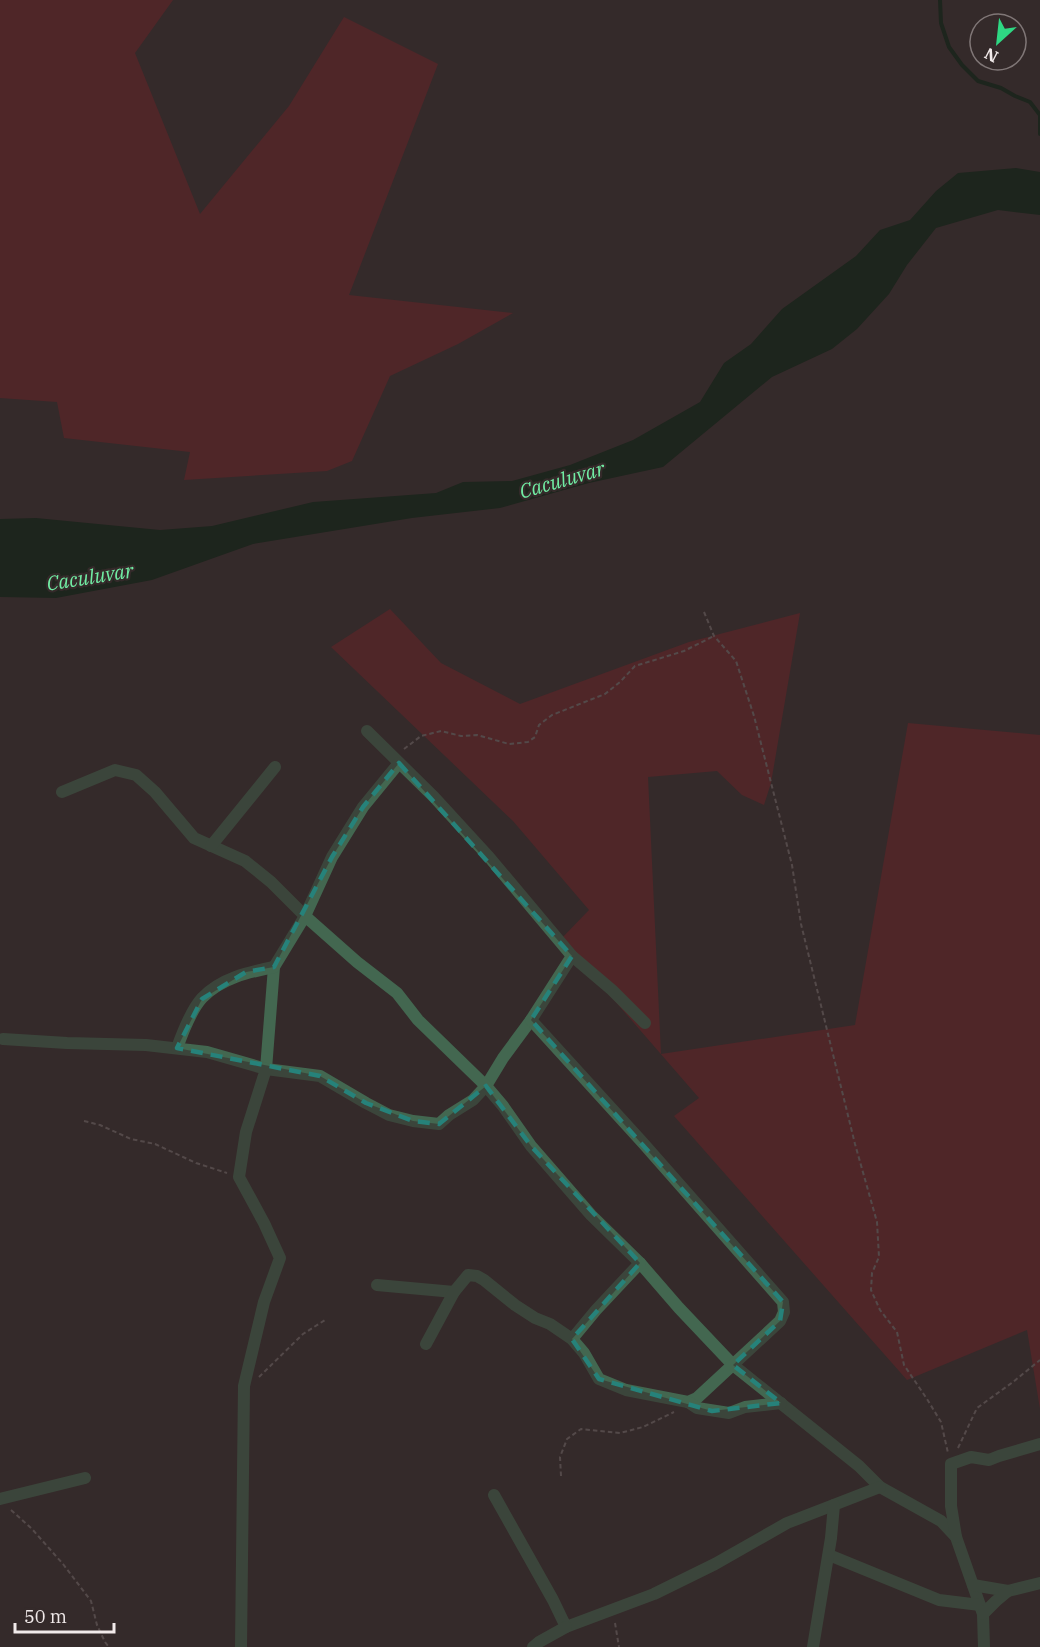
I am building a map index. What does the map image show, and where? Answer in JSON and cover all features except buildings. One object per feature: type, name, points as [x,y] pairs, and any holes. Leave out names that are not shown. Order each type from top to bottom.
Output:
[{"type":"street","points":[[367,731],[434,797],[489,857],[572,956],[612,990],[645,1023]]},
{"type":"street","points":[[241,1647],[244,1386],[264,1302],[280,1258],[264,1223],[238,1177],[246,1132],[266,1069],[274,967],[305,916],[332,857],[363,807],[397,761]]},
{"type":"street","points":[[211,846],[275,767]]},
{"type":"street","points":[[62,792],[115,770],[136,775],[155,792],[194,838],[245,861],[271,882],[357,962],[397,993],[418,1020],[486,1086],[531,1146],[591,1215],[640,1263],[733,1365],[859,1466],[880,1487],[940,1521],[956,1537]]},
{"type":"street","points":[[3,1039],[146,1045],[207,1052],[266,1069],[320,1076],[389,1114],[412,1121],[439,1124],[473,1100],[486,1086],[572,956]]},
{"type":"street","points":[[177,1048],[185,1027],[202,999],[221,984],[246,972],[274,967]]},
{"type":"street","points":[[531,1020],[783,1302],[784,1312],[780,1321],[697,1398],[688,1402]]},
{"type":"street","points":[[572,1339],[603,1301],[640,1263]]},
{"type":"street","points":[[426,1344],[454,1292],[468,1275],[477,1276],[515,1305],[572,1339],[584,1353],[599,1379],[626,1390],[688,1402],[697,1408],[729,1413],[745,1407],[781,1403]]},
{"type":"street","points":[[377,1285],[454,1292]]},
{"type":"street","points":[[984,1647],[982,1610],[956,1537],[951,1506],[951,1464],[971,1458],[989,1460],[1040,1444]]},
{"type":"street","points":[[4,1503],[85,1478]]},
{"type":"street","points":[[533,1647],[538,1642],[566,1628],[654,1594],[716,1564],[788,1524],[880,1487]]},
{"type":"street","points":[[494,1495],[554,1600],[566,1628]]},
{"type":"street","points":[[813,1647],[829,1555],[834,1505]]},
{"type":"street","points":[[829,1555],[939,1599],[982,1610],[1008,1591],[1040,1582]]},
{"type":"street","points":[[974,1585],[1008,1591]]},
{"type":"path","points":[[704,612],[714,636],[736,661],[754,716],[792,865],[801,924],[855,1144],[877,1222],[879,1257],[872,1273],[871,1290],[880,1310],[897,1332],[904,1365],[940,1422],[951,1464]]},
{"type":"path","points":[[397,761],[406,747],[421,736],[441,731],[461,736],[477,735],[509,744],[528,742],[535,737],[539,725],[552,715],[605,694],[635,666],[684,651],[714,636]]},
{"type":"path","points":[[84,1121],[100,1125],[131,1139],[155,1144],[196,1163],[238,1177]]},
{"type":"path","points":[[244,1386],[263,1374],[303,1334],[325,1320]]},
{"type":"path","points":[[951,1464],[977,1408],[1040,1360]]},
{"type":"path","points":[[561,1476],[560,1457],[567,1439],[581,1430],[620,1433],[643,1427],[688,1402]]},
{"type":"path","points":[[4,1503],[32,1530],[92,1600],[97,1625],[109,1647]]},
{"type":"path","points":[[611,1610],[619,1647]]},
{"type":"highlighted area","points":[[399,763],[572,956],[531,1020],[783,1302],[780,1321],[733,1365],[781,1403],[712,1411],[599,1379],[572,1339],[640,1263],[531,1146],[486,1086],[439,1124],[413,1121],[366,1103],[320,1076],[177,1048],[202,999],[246,972],[274,967],[332,857],[363,807]]},
{"type":"shaded area","points":[[0,0],[173,0],[135,53],[200,214],[289,106],[344,17],[438,64],[349,295],[513,313],[458,344],[390,376],[352,461],[327,471],[184,480],[190,452],[64,438],[57,402],[0,398]]},
{"type":"shaded area","points":[[390,609],[441,663],[520,704],[689,642],[800,613],[771,783],[764,805],[742,795],[717,771],[648,777],[661,1054],[855,1025],[908,723],[1040,735],[1040,1409],[1027,1330],[907,1380],[674,1116],[699,1098],[561,939],[589,910],[513,821],[331,647]]},
{"type":"water","name":"Caculuvar","points":[[1016,168],[1040,172],[1040,215],[998,210],[936,228],[907,265],[889,294],[857,329],[832,349],[772,377],[663,467],[589,483],[500,508],[412,518],[253,544],[152,580],[56,598],[0,597],[0,519],[36,518],[160,530],[212,526],[313,502],[436,493],[463,482],[512,481],[570,465],[633,440],[700,402],[724,363],[751,344],[782,309],[856,256],[880,230],[910,220],[936,191],[958,173]]},
{"type":"waterway","points":[[940,0],[941,23],[949,47],[962,65],[978,81],[1001,88],[1030,102],[1040,115],[1040,134]]}]
